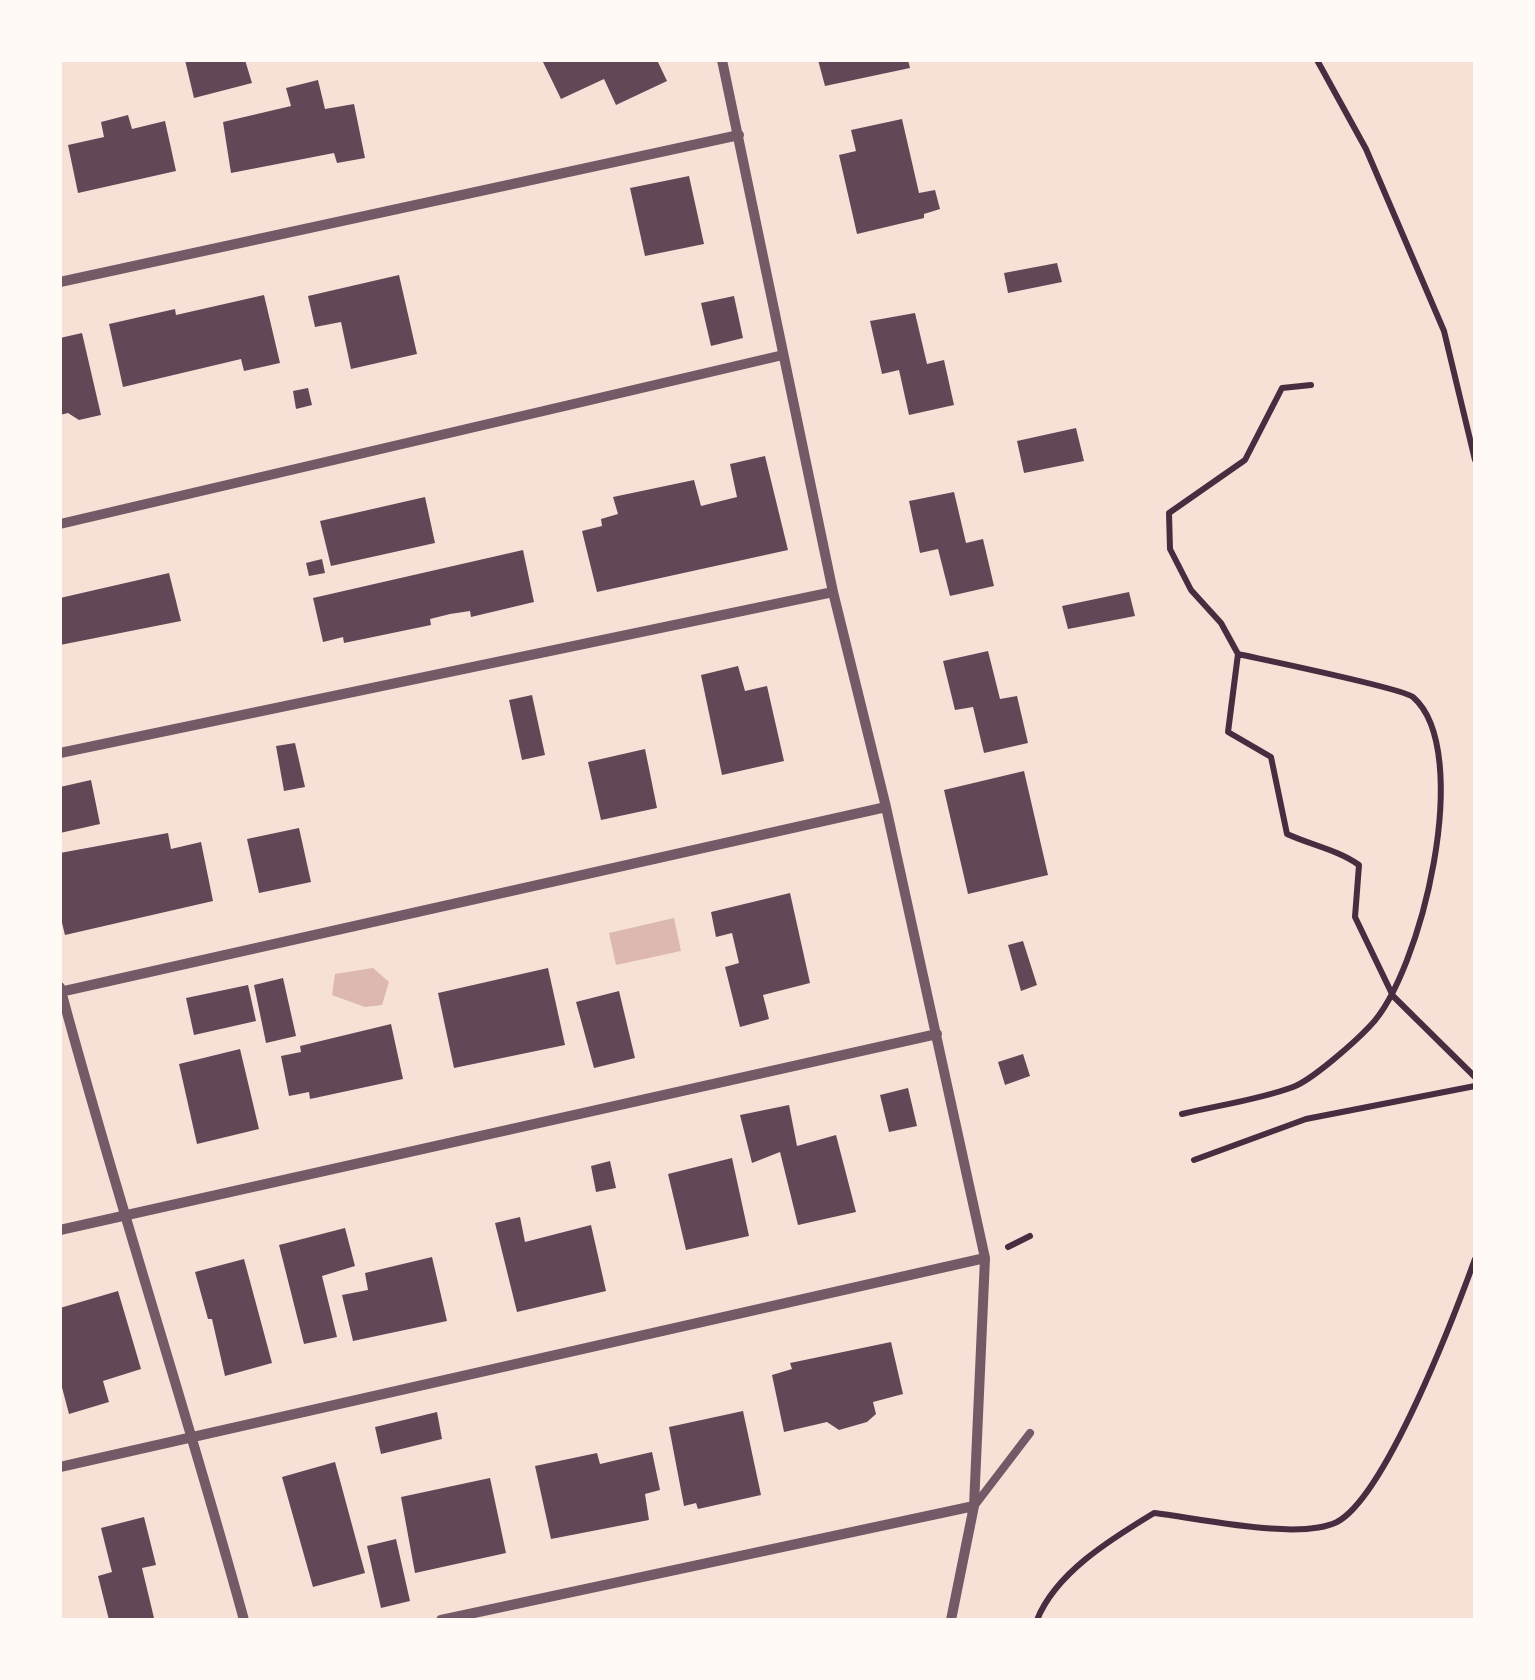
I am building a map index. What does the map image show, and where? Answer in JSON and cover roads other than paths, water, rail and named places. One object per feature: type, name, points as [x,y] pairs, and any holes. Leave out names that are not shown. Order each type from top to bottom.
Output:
[{"type":"street","points":[[722,60],[833,592],[886,806],[985,1258],[974,1506],[952,1620]]},
{"type":"street","points":[[60,282],[738,135]]},
{"type":"street","points":[[60,524],[782,356]]},
{"type":"street","points":[[60,753],[833,592]]},
{"type":"street","points":[[244,1620],[194,1437],[123,1216],[60,990],[886,806]]},
{"type":"street","points":[[60,1230],[937,1034]]},
{"type":"street","points":[[60,1467],[985,1258]]},
{"type":"street","points":[[441,1620],[974,1506]]},
{"type":"lane","points":[[974,1506],[1030,1433]]}]
